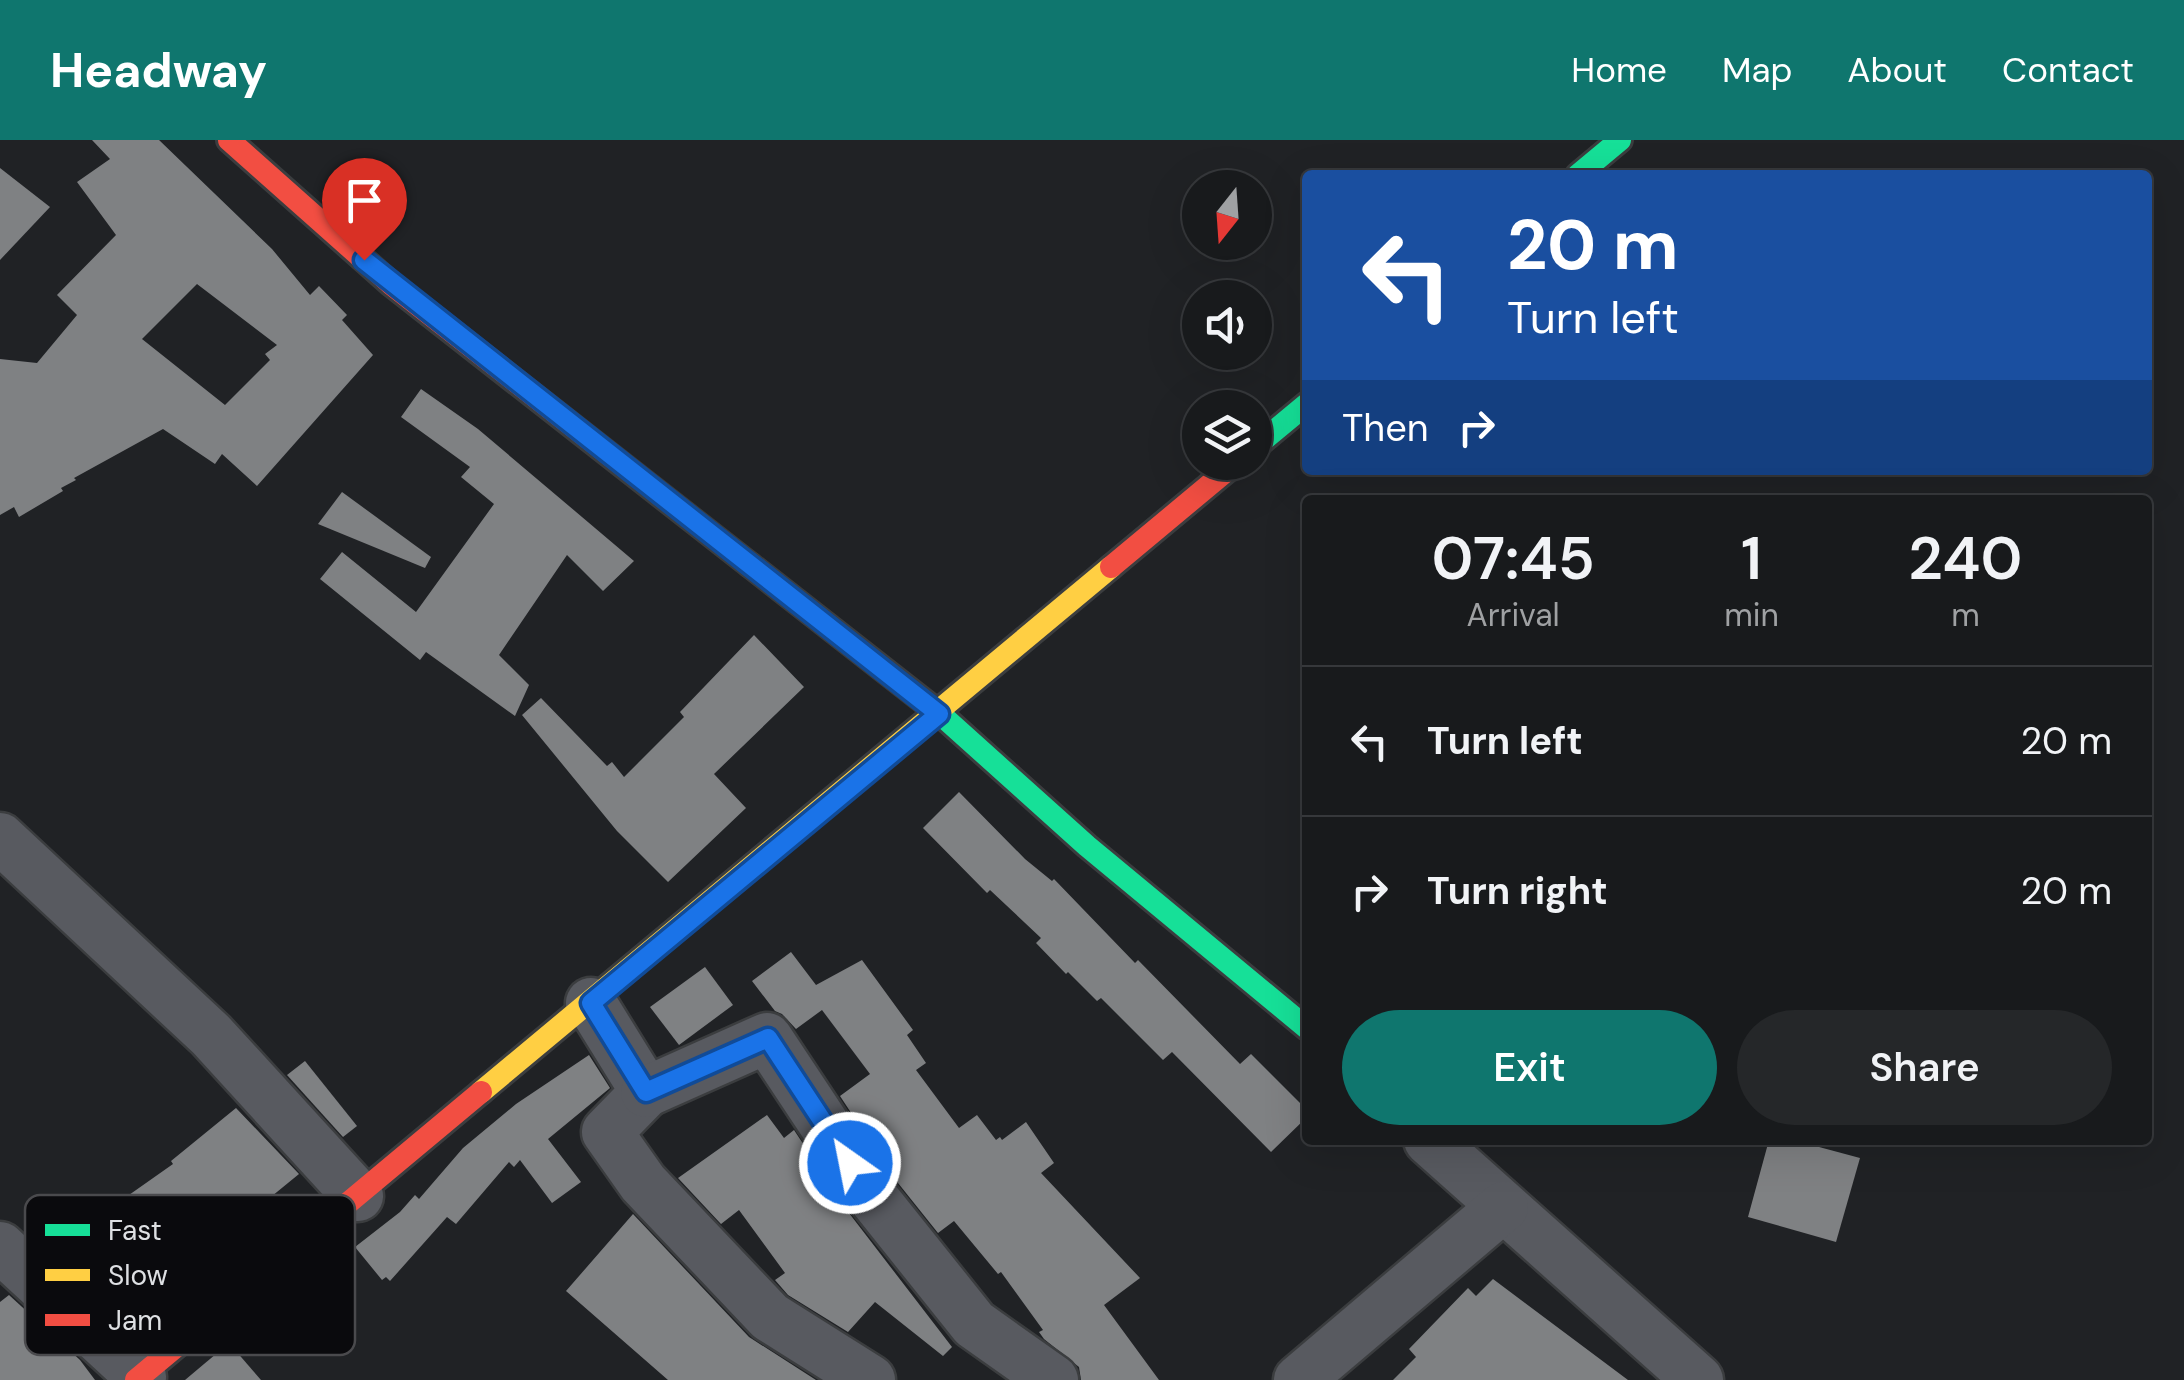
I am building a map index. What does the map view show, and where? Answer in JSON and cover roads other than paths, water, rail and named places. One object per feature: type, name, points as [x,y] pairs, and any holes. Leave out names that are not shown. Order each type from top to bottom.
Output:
[{"type":"street","points":[[229,140],[390,284],[939,714],[1087,846],[1302,1024]]},
{"type":"street","points":[[1584,170],[1620,140]]},
{"type":"street","points":[[1272,433],[1302,408]]},
{"type":"street","points":[[355,1198],[1216,480]]},
{"type":"street","points":[[0,838],[210,1035],[358,1196]]},
{"type":"street","points":[[591,1003],[646,1092]]},
{"type":"street","points":[[870,1380],[770,1317],[643,1182],[607,1132],[646,1092],[768,1038],[871,1194],[974,1324],[1054,1380]]},
{"type":"street","points":[[1435,1145],[1698,1380]]},
{"type":"street","points":[[1299,1380],[1503,1207]]},
{"type":"street","points":[[0,1247],[25,1271]]},
{"type":"street","points":[[114,1355],[138,1378],[166,1355]]}]
